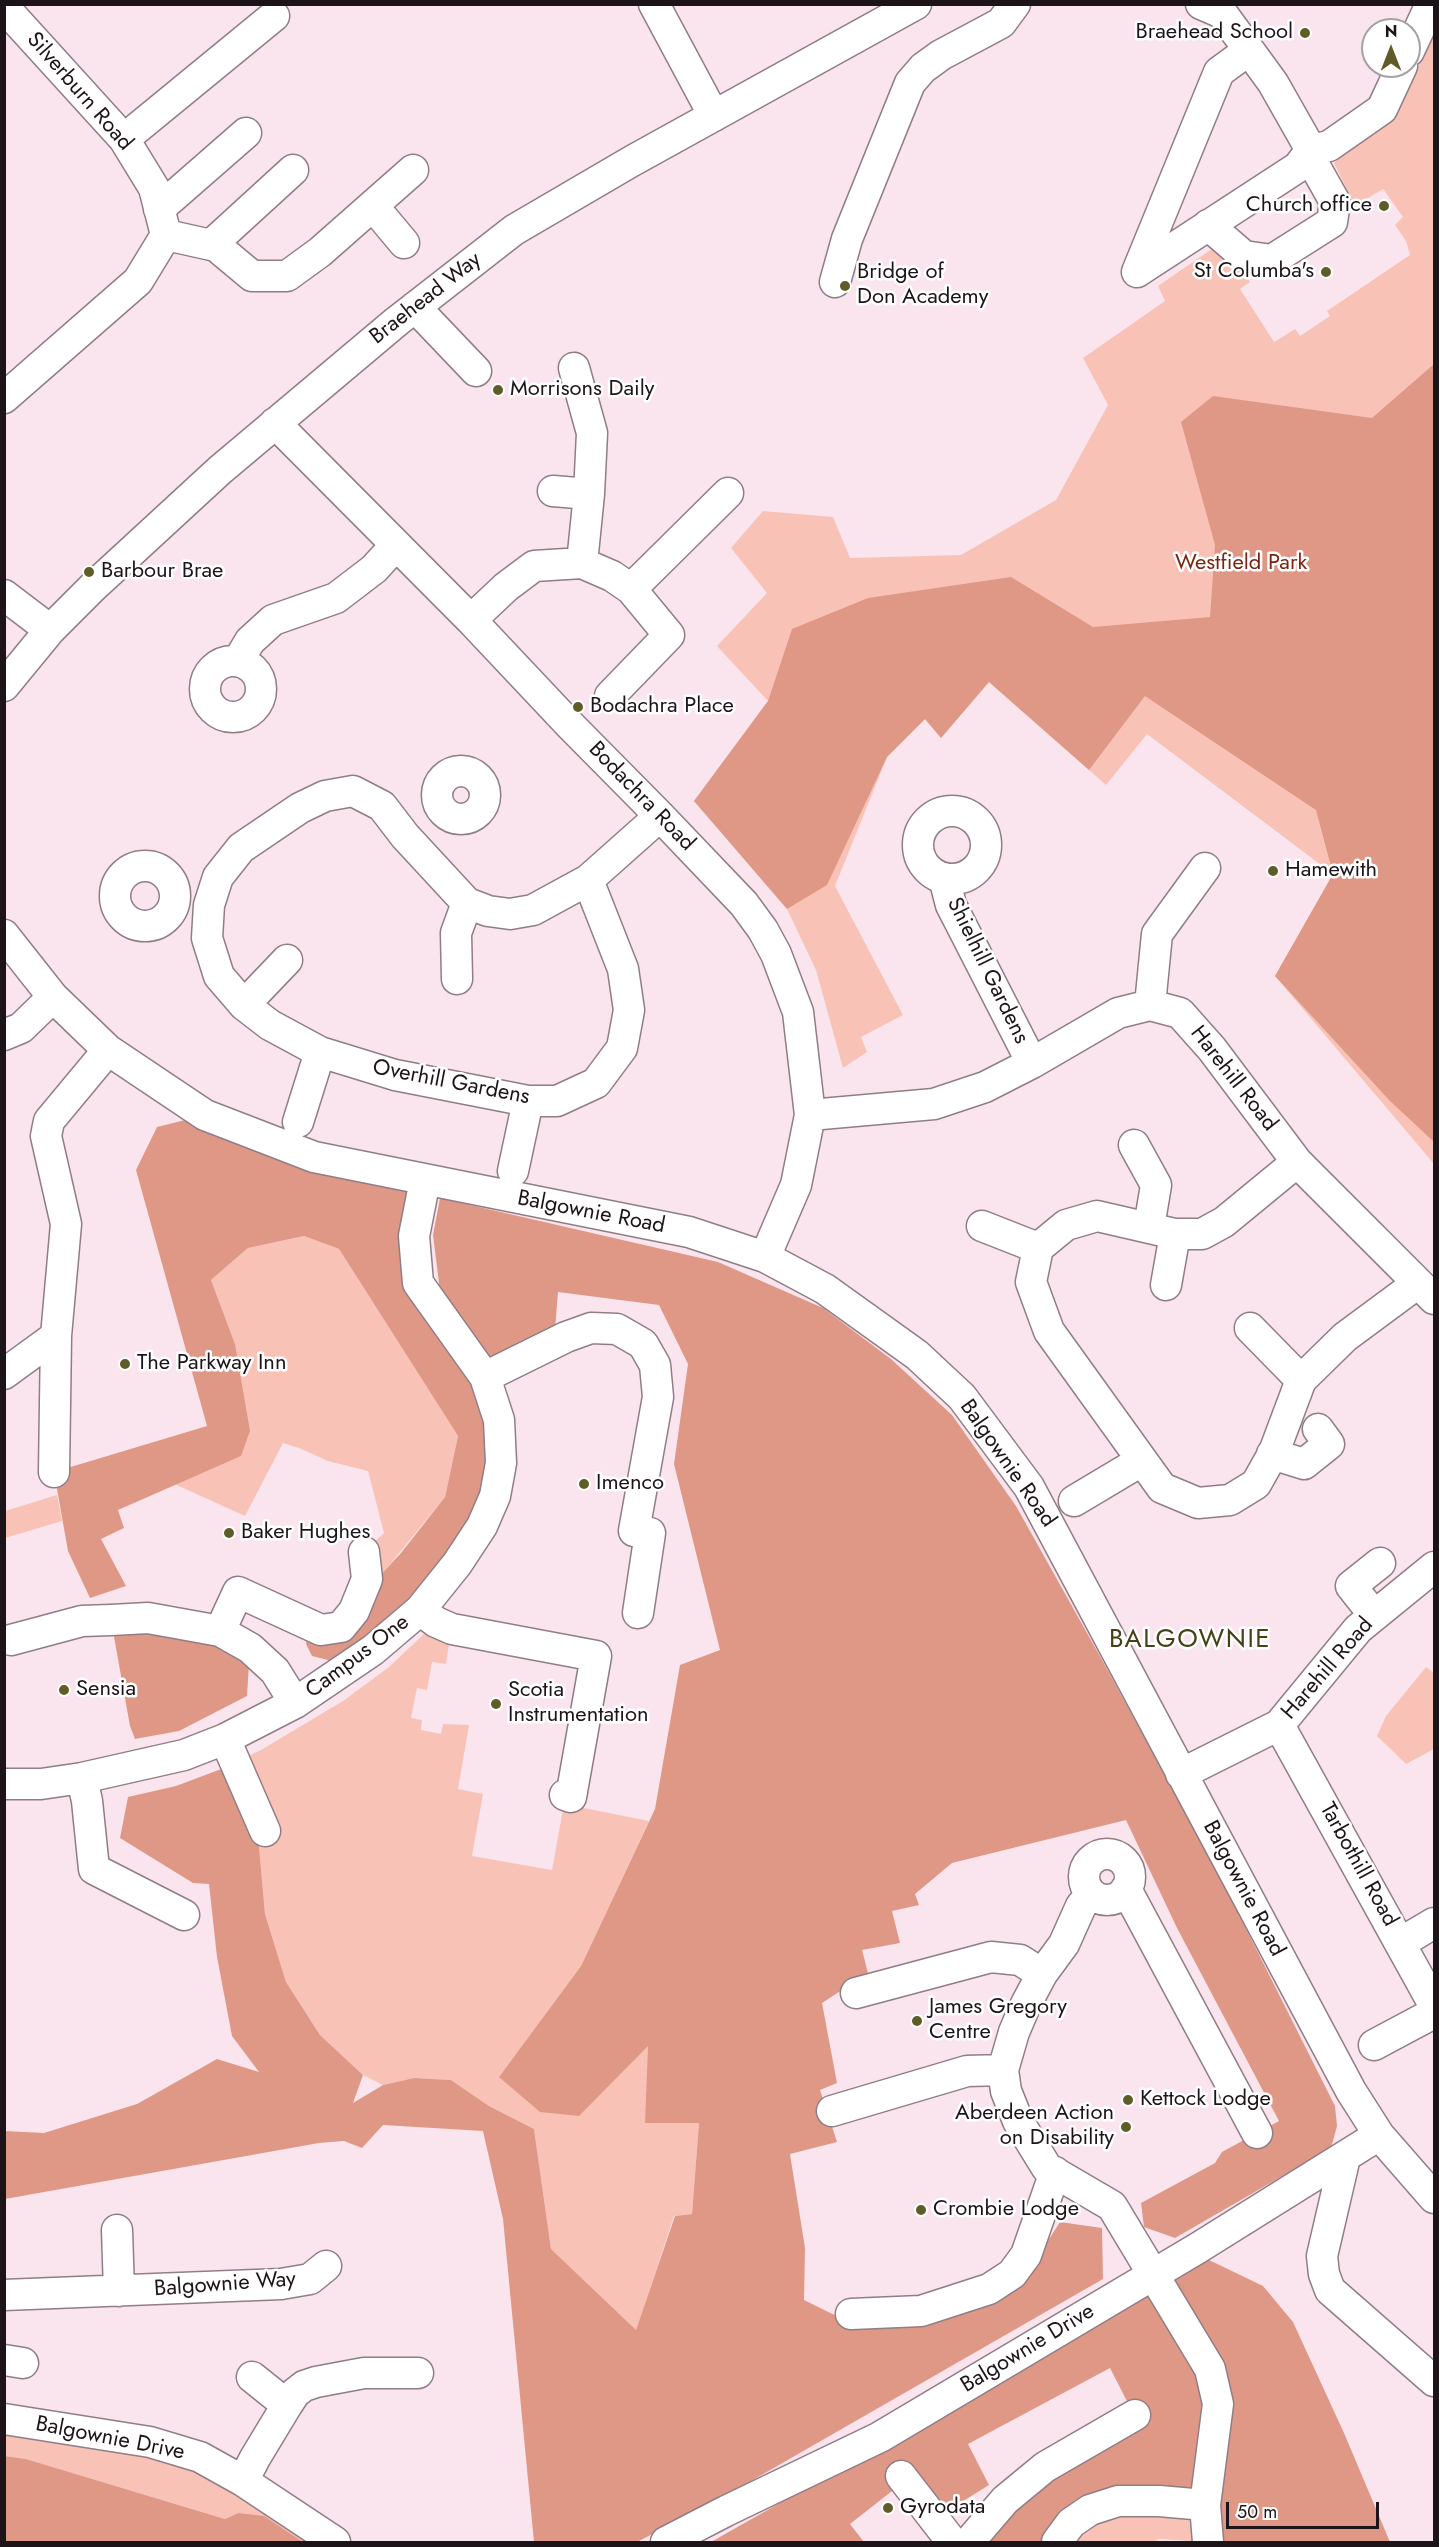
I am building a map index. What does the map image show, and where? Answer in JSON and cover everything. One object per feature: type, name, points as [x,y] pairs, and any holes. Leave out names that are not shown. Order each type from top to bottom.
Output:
[{"type":"street","points":[[654,4],[714,116]]},
{"type":"street","name":"Braehead Way","points":[[4,686],[50,630],[93,587],[220,470],[414,307],[520,226],[916,4]]},
{"type":"street","points":[[835,282],[847,239],[910,83],[923,68],[941,56],[1001,23],[1015,4]]},
{"type":"street","points":[[1421,25],[1431,4]]},
{"type":"street","name":"Silverburn Road","points":[[4,7],[124,139],[154,188],[162,222]]},
{"type":"street","points":[[1208,225],[1244,256],[1272,260],[1332,222],[1335,202],[1273,83],[1249,50],[1212,9]]},
{"type":"street","points":[[124,139],[274,16]]},
{"type":"street","points":[[1249,50],[1219,72],[1137,272],[1298,168],[1309,152],[1329,146],[1382,109],[1396,78]]},
{"type":"street","points":[[4,398],[138,281],[162,222],[246,133]]},
{"type":"street","points":[[212,245],[293,170]]},
{"type":"street","points":[[162,222],[216,246],[252,276],[287,276],[320,252],[413,170]]},
{"type":"street","points":[[373,206],[404,243]]},
{"type":"street","points":[[414,307],[476,371]]},
{"type":"street","points":[[574,368],[592,433],[582,563]]},
{"type":"street","name":"Bodachra Road","points":[[275,423],[471,620],[744,904],[776,954],[798,1012],[810,1115],[796,1185],[765,1257]]},
{"type":"street","points":[[553,491],[589,494]]},
{"type":"street","points":[[632,589],[728,493]]},
{"type":"street","points":[[238,661],[250,641],[273,620],[336,598],[374,569],[396,545]]},
{"type":"street","points":[[471,620],[506,587],[534,566],[582,563],[612,576],[632,589],[669,635],[610,696]]},
{"type":"street","points":[[4,595],[50,630]]},
{"type":"street","name":"Overhill Gardens","points":[[467,903],[405,836],[382,806],[353,791],[325,796],[284,818],[241,848],[218,877],[209,905],[207,938],[219,976],[244,1005],[270,1025],[320,1052],[395,1075],[528,1101],[557,1101],[596,1083],[622,1048],[629,1010],[622,969],[588,880]]},
{"type":"street","points":[[405,836],[440,807]]},
{"type":"street","points":[[457,979],[456,933],[467,903],[510,914],[533,910],[588,880],[660,816]]},
{"type":"street","points":[[1150,1005],[1157,934],[1204,868]]},
{"type":"street","name":"Shielhill Gardens","points":[[944,878],[951,905],[1032,1064]]},
{"type":"street","points":[[175,901],[209,905]]},
{"type":"street","name":"Balgownie Road","points":[[4,935],[53,997],[108,1050],[205,1114],[314,1157],[689,1232],[765,1257],[825,1289],[917,1355],[962,1397],[997,1442],[1041,1508],[1351,2091],[1380,2135],[1434,2198]]},
{"type":"street","points":[[244,1005],[287,960]]},
{"type":"street","points":[[4,1035],[21,1028],[53,997]]},
{"type":"street","name":"Harehill Road","points":[[810,1115],[934,1104],[985,1087],[1032,1064],[1118,1013],[1150,1005],[1180,1013],[1212,1049],[1297,1162],[1426,1291]]},
{"type":"street","points":[[54,1472],[57,1336],[66,1224],[46,1136],[49,1121],[108,1050]]},
{"type":"street","points":[[298,1122],[320,1052]]},
{"type":"street","points":[[513,1171],[528,1101]]},
{"type":"street","points":[[1134,1145],[1156,1185],[1166,1285]]},
{"type":"street","points":[[1297,1162],[1224,1222],[1202,1234],[1162,1231],[1097,1216],[1066,1225],[1038,1248],[1031,1282],[1049,1331],[1162,1488],[1198,1503],[1230,1500],[1256,1484],[1272,1454],[1301,1380],[1346,1337],[1426,1291]]},
{"type":"street","name":"Campus One","points":[[4,1784],[41,1784],[82,1778],[184,1755],[225,1739],[295,1703],[373,1650],[420,1610],[457,1564],[482,1526],[495,1496],[501,1462],[499,1420],[485,1377],[418,1283],[414,1236],[425,1180]]},
{"type":"street","points":[[982,1226],[1038,1248]]},
{"type":"street","points":[[485,1377],[566,1337],[591,1328],[617,1329],[643,1344],[655,1365],[658,1396],[634,1531],[651,1533],[638,1613]]},
{"type":"street","points":[[1250,1328],[1301,1380]]},
{"type":"street","points":[[4,1374],[57,1336]]},
{"type":"street","points":[[1272,1454],[1304,1464],[1329,1444],[1318,1429]]},
{"type":"street","points":[[1074,1501],[1141,1461]]},
{"type":"street","points":[[220,1631],[238,1592],[321,1630],[341,1627],[354,1611],[367,1579],[364,1552]]},
{"type":"street","points":[[1374,1616],[1351,1586],[1380,1563]]},
{"type":"street","name":"Harehill Road","points":[[1181,1774],[1280,1725],[1358,1629],[1433,1571]]},
{"type":"street","points":[[420,1610],[436,1622],[452,1629],[596,1656],[571,1797],[565,1795]]},
{"type":"street","points":[[11,1640],[82,1621],[148,1618],[220,1631],[250,1648],[274,1671],[295,1703]]},
{"type":"street","name":"Tarbothill Road","points":[[1280,1725],[1402,1942],[1434,2005]]},
{"type":"street","points":[[225,1739],[265,1831]]},
{"type":"street","points":[[82,1778],[87,1801],[94,1869],[184,1915]]},
{"type":"street","points":[[1102,1854],[1115,1855],[1125,1863],[1130,1876],[1126,1889],[1114,1898],[1106,1899],[1091,1894],[1084,1881],[1086,1867],[1090,1861],[1102,1854]]},
{"type":"street","points":[[1126,1889],[1257,2133]]},
{"type":"street","points":[[1091,1894],[1081,1906],[1064,1944],[1042,1974],[1014,2032],[1003,2070],[1006,2091],[1018,2121],[1047,2168],[1112,2206],[1210,2369],[1218,2404],[1205,2505],[1208,2542]]},
{"type":"street","points":[[1402,1942],[1434,1923]]},
{"type":"street","points":[[856,1993],[991,1957],[1020,1960],[1042,1974]]},
{"type":"street","points":[[1374,2044],[1434,2013]]},
{"type":"street","points":[[832,2111],[967,2071],[1003,2070]]},
{"type":"street","name":"Balgownie Drive","points":[[666,2542],[880,2437],[1154,2274],[1380,2135]]},
{"type":"street","points":[[1345,2157],[1322,2256],[1324,2274],[1330,2290],[1434,2381]]},
{"type":"street","points":[[851,2314],[921,2311],[989,2289],[1012,2274],[1026,2255],[1054,2172]]},
{"type":"street","points":[[117,2230],[119,2291]]},
{"type":"street","name":"Balgownie Way","points":[[4,2295],[281,2284],[310,2279],[326,2266]]},
{"type":"street","points":[[243,2481],[295,2393],[316,2382],[364,2373],[418,2373]]},
{"type":"street","points":[[252,2377],[287,2405]]},
{"type":"street","points":[[969,2542],[1005,2500],[1045,2467],[1135,2415]]},
{"type":"street","name":"Balgownie Drive","points":[[4,2419],[150,2442],[200,2457],[243,2481],[335,2542]]},
{"type":"street","points":[[901,2476],[952,2542]]},
{"type":"street","points":[[1057,2542],[1071,2523],[1090,2510],[1118,2500],[1159,2500],[1205,2505]]},
{"type":"green space","name":"Westfield Park","points":[[1434,32],[1434,1164],[1275,976],[1333,874],[1147,734],[1106,785],[989,682],[941,738],[925,719],[887,757],[835,886],[903,1015],[861,1037],[867,1052],[843,1068],[816,970],[787,909],[694,801],[768,701],[717,646],[767,593],[731,548],[763,511],[833,517],[850,558],[961,555],[1056,500],[1108,405],[1083,358],[1165,301],[1158,286],[1222,242],[1250,282],[1240,289],[1274,342],[1295,329],[1300,336],[1330,316],[1327,311],[1410,255],[1406,241],[1395,225],[1403,217],[1383,189],[1355,206],[1334,163],[1401,105],[1413,78],[1421,78],[1421,61]]},
{"type":"green space","name":"Westfield Park","points":[[1434,364],[1434,1142],[1390,1101],[1275,976],[1333,874],[1316,810],[1145,696],[1089,770],[989,682],[941,738],[925,719],[887,757],[827,885],[787,909],[694,801],[768,701],[792,629],[868,598],[1011,577],[1093,627],[1210,617],[1215,545],[1181,422],[1213,396],[1372,418]]},
{"type":"green space","points":[[205,1115],[425,1180],[418,1283],[473,1358],[501,1463],[420,1610],[332,1661],[312,1656],[306,1644],[307,1634],[351,1607],[401,1553],[445,1497],[458,1436],[339,1249],[304,1236],[248,1248],[211,1280],[235,1344],[250,1431],[241,1456],[118,1510],[124,1528],[101,1539],[126,1586],[90,1598],[68,1551],[54,1472],[207,1426],[136,1170],[157,1127]]},
{"type":"green space","points":[[440,1198],[718,1262],[823,1308],[891,1359],[952,1415],[1016,1506],[1101,1658],[1218,1873],[1335,2106],[1337,2126],[1331,2148],[1175,2238],[1144,2227],[1141,2203],[1215,2163],[1222,2152],[1279,2121],[1177,1928],[1126,1820],[952,1863],[915,1894],[919,1905],[892,1911],[900,1943],[862,1950],[868,1973],[822,2003],[837,2083],[820,2090],[837,2142],[790,2154],[805,2248],[804,2300],[861,2328],[954,2317],[1018,2288],[1060,2222],[1102,2228],[1103,2279],[718,2500],[637,2542],[534,2542],[503,2219],[483,2131],[383,2125],[362,2148],[344,2141],[319,2143],[5,2199],[5,2131],[44,2133],[137,2104],[217,2059],[259,2072],[232,2036],[217,1957],[209,1884],[193,1883],[120,1838],[128,1797],[176,1786],[224,1768],[258,1835],[265,1914],[286,1982],[320,2035],[363,2075],[353,2103],[383,2085],[414,2078],[451,2080],[489,2106],[534,2129],[551,2249],[636,2330],[675,2216],[692,2214],[699,2123],[645,2123],[648,2046],[579,2116],[540,2112],[499,2077],[581,1966],[655,1809],[680,1665],[720,1650],[674,1464],[688,1364],[659,1305],[558,1292],[555,1330],[488,1362],[440,1291],[433,1235]]},
{"type":"green space","points":[[304,1236],[339,1249],[458,1436],[445,1497],[382,1574],[364,1552],[384,1533],[368,1471],[328,1461],[283,1443],[245,1516],[170,1482],[241,1456],[235,1344],[211,1280],[248,1248]]},
{"type":"green space","points":[[57,1495],[62,1521],[5,1538],[5,1511]]},
{"type":"green space","points":[[111,1620],[250,1648],[247,1696],[179,1731],[135,1739],[130,1726]]},
{"type":"green space","points":[[425,1633],[450,1638],[446,1664],[432,1662],[427,1690],[417,1688],[411,1718],[422,1720],[421,1730],[441,1734],[443,1724],[469,1725],[458,1789],[483,1794],[472,1856],[552,1870],[564,1804],[649,1821],[581,1966],[500,2076],[648,2046],[699,2123],[692,2214],[674,2216],[636,2331],[551,2249],[534,2129],[489,2106],[451,2080],[414,2078],[383,2085],[363,2075],[320,2035],[286,1982],[265,1914],[258,1835],[224,1768],[261,1750],[343,1701],[389,1667]]},
{"type":"green space","points":[[1426,1667],[1434,1673],[1434,1749],[1406,1764],[1377,1736],[1386,1716]]},
{"type":"green space","points":[[1209,2260],[1263,2286],[1293,2322],[1344,2433],[1390,2542],[1208,2542],[1205,2505],[1118,2501],[1057,2542],[989,2542],[978,2532],[1134,2415],[1110,2368],[968,2444],[989,2485],[952,2508],[901,2476],[892,2491],[850,2524],[864,2542],[711,2542]]},
{"type":"green space","points":[[4,2431],[75,2442],[191,2465],[314,2542],[303,2542],[238,2513],[225,2519],[26,2459],[5,2456]]},
{"type":"green space","points":[[5,2456],[26,2459],[225,2519],[238,2513],[264,2516],[303,2542],[5,2542]]},
{"type":"green space","points":[[1205,2505],[1208,2542],[1159,2539],[1153,2542],[1057,2542],[1090,2510]]},
{"type":"place","name":"Braehead School","points":[[1305,33]]},
{"type":"place","name":"Church office","points":[[1384,206]]},
{"type":"place","name":"St Columba's","points":[[1326,272]]},
{"type":"place","name":"Bridge of Don Academy","points":[[845,286]]},
{"type":"place","name":"Morrisons Daily","points":[[498,390]]},
{"type":"place","name":"Barbour Brae","points":[[89,572]]},
{"type":"place","name":"Bodachra Place","points":[[578,707]]},
{"type":"place","name":"Hamewith","points":[[1273,871]]},
{"type":"place","name":"The Parkway Inn","points":[[125,1364]]},
{"type":"place","name":"Imenco","points":[[584,1484]]},
{"type":"place","name":"Baker Hughes","points":[[229,1533]]},
{"type":"place","name":"Sensia","points":[[64,1690]]},
{"type":"place","name":"Scotia Instrumentation","points":[[496,1704]]},
{"type":"place","name":"James Gregory Centre","points":[[917,2021]]},
{"type":"place","name":"Kettock Lodge","points":[[1128,2100]]},
{"type":"place","name":"Aberdeen Action on Disability","points":[[1126,2127]]},
{"type":"place","name":"Crombie Lodge","points":[[921,2210]]},
{"type":"place","name":"Gyrodata","points":[[888,2508]]},
{"type":"district","name":"BALGOWNIE","points":[[1190,1641]]}]
